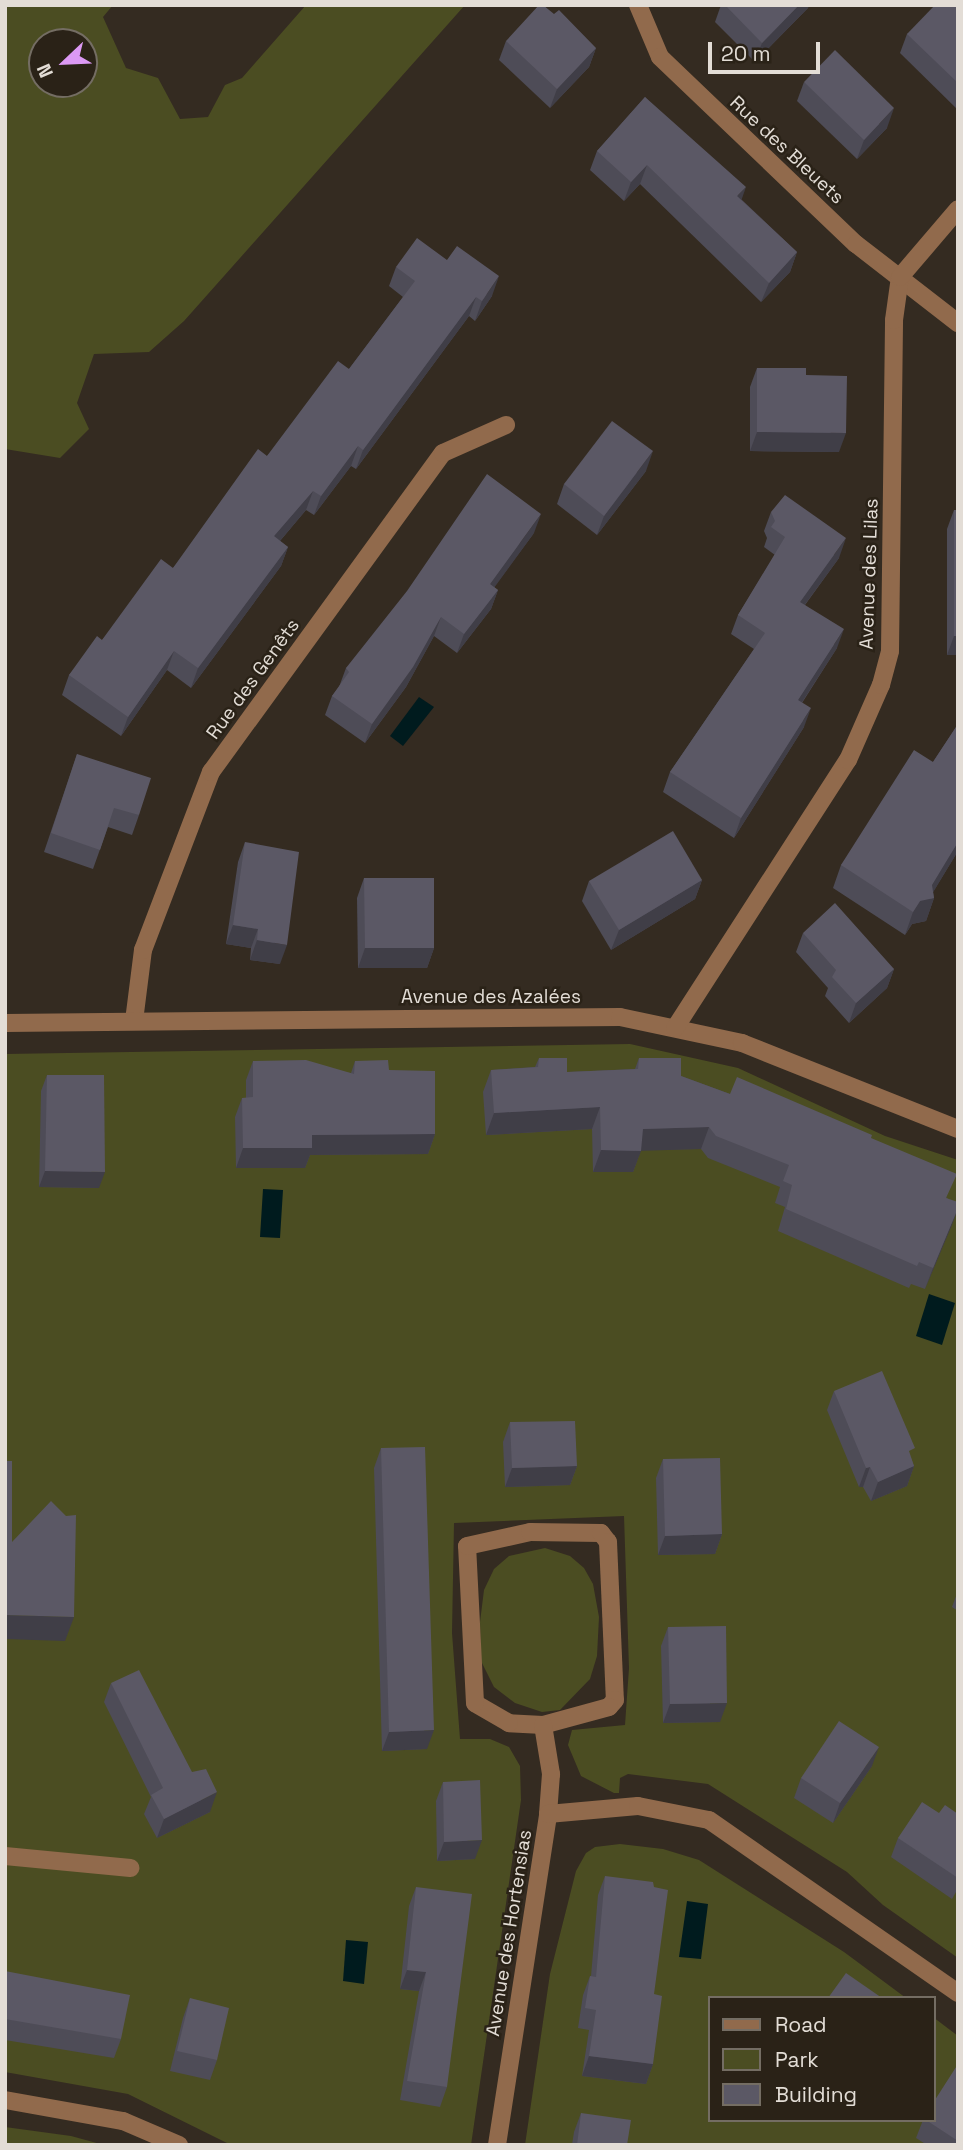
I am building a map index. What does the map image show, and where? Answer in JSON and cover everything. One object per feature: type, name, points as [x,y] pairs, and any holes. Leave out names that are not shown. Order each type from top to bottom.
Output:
[{"type":"street","name":"Rue des Bleuets","points":[[638,5],[660,57],[856,244],[958,323]]},
{"type":"street","points":[[901,277],[958,209]]},
{"type":"street","name":"Avenue des Lilas","points":[[675,1028],[848,760],[881,685],[890,651],[894,320],[901,277]]},
{"type":"street","name":"Rue des Genêts","points":[[134,1021],[143,950],[211,772],[443,453],[506,425]]},
{"type":"street","name":"Avenue des Azalées","points":[[5,1023],[620,1017],[742,1043],[958,1129]]},
{"type":"street","points":[[530,1532],[600,1534],[608,1542],[615,1700],[609,1707],[543,1725],[509,1723],[475,1703],[472,1696],[467,1546],[530,1532]]},
{"type":"street","points":[[543,1725],[551,1774],[548,1814]]},
{"type":"street","name":"Avenue des Hortensias","points":[[497,2145],[548,1814],[638,1806],[709,1820],[958,1993]]},
{"type":"street","points":[[5,1856],[130,1868]]},
{"type":"street","points":[[5,2100],[123,2121],[178,2145]]},
{"type":"green space","points":[[5,5],[113,5],[103,17],[126,68],[158,78],[180,119],[208,117],[225,85],[242,78],[306,5],[465,5],[184,321],[149,352],[94,354],[77,403],[89,429],[60,458],[5,449]]},
{"type":"green space","points":[[630,1044],[738,1068],[885,1136],[958,1160],[958,1958],[883,1905],[847,1872],[708,1784],[628,1774],[620,1778],[619,1793],[614,1793],[581,1776],[568,1745],[572,1730],[625,1725],[629,1668],[624,1516],[454,1523],[452,1633],[460,1739],[490,1739],[509,1747],[520,1766],[521,1800],[471,2145],[231,2145],[128,2094],[5,2072],[5,1054]]},
{"type":"green space","points":[[545,1548],[570,1556],[584,1568],[593,1584],[599,1617],[597,1656],[590,1679],[560,1710],[542,1712],[515,1703],[494,1687],[481,1661],[480,1622],[484,1590],[494,1569],[509,1556]]},
{"type":"green space","points":[[620,1844],[663,1849],[699,1860],[844,1952],[903,1996],[708,1996],[708,2122],[935,2122],[935,2019],[958,2036],[958,2145],[525,2145],[550,1974],[576,1871],[586,1853],[595,1847]]},
{"type":"green space","points":[[5,2127],[71,2136],[104,2145],[5,2145]]},
{"type":"water","points":[[419,697],[434,707],[403,746],[390,736]]},
{"type":"water","points":[[263,1189],[283,1190],[280,1238],[260,1237]]},
{"type":"water","points":[[929,1294],[955,1303],[942,1345],[916,1336]]},
{"type":"water","points":[[687,1901],[708,1904],[701,1959],[679,1957]]},
{"type":"water","points":[[346,1940],[368,1942],[364,1984],[343,1981]]},
{"type":"building","points":[[539,5],[554,14],[559,10],[596,48],[557,89],[506,41]]},
{"type":"building","points":[[725,5],[799,5],[762,43]]},
{"type":"building","points":[[935,5],[958,5],[958,83],[907,34]]},
{"type":"building","points":[[835,50],[894,108],[864,140],[804,82]]},
{"type":"building","points":[[645,97],[746,187],[737,196],[797,252],[769,283],[647,165],[631,182],[597,151]]},
{"type":"building","points":[[417,238],[447,260],[457,246],[499,276],[482,301],[476,297],[363,450],[358,446],[321,496],[313,491],[274,536],[288,547],[198,668],[174,651],[128,717],[69,675],[97,636],[102,640],[161,559],[173,568],[258,449],[267,456],[338,361],[349,369],[415,281],[396,267]]},
{"type":"building","points":[[757,368],[806,368],[806,375],[847,376],[846,433],[757,432]]},
{"type":"building","points":[[612,421],[653,451],[604,516],[564,484]]},
{"type":"building","points":[[487,474],[541,514],[490,584],[498,590],[464,634],[441,617],[413,667],[372,724],[332,696],[349,672],[346,668],[407,591]]},
{"type":"building","points":[[785,495],[846,538],[800,602],[844,629],[798,700],[811,708],[741,818],[670,772],[765,633],[738,615],[785,537],[771,527],[775,521],[771,512]]},
{"type":"building","points":[[954,510],[958,510],[958,636],[954,636]]},
{"type":"building","points":[[958,724],[958,842],[932,885],[934,898],[920,901],[913,912],[841,865],[914,750],[933,762]]},
{"type":"building","points":[[77,754],[151,778],[139,815],[114,808],[100,850],[51,833]]},
{"type":"building","points":[[673,831],[702,880],[619,930],[589,881]]},
{"type":"building","points":[[245,842],[299,852],[287,945],[257,940],[258,929],[233,925]]},
{"type":"building","points":[[364,878],[434,878],[434,948],[365,948]]},
{"type":"building","points":[[835,903],[894,969],[856,1003],[832,977],[836,970],[803,933]]},
{"type":"building","points":[[539,1058],[567,1058],[567,1072],[638,1069],[639,1058],[681,1058],[681,1076],[730,1094],[737,1077],[957,1174],[946,1198],[958,1202],[958,1208],[933,1268],[919,1262],[917,1266],[786,1209],[792,1185],[783,1181],[789,1165],[716,1136],[709,1127],[643,1129],[641,1151],[601,1150],[600,1107],[494,1113],[491,1070],[538,1067]]},
{"type":"building","points":[[306,1060],[354,1074],[355,1061],[388,1060],[389,1070],[435,1071],[435,1134],[312,1135],[312,1148],[243,1148],[242,1098],[253,1097],[253,1061]]},
{"type":"building","points":[[47,1075],[104,1075],[105,1172],[45,1171]]},
{"type":"building","points":[[882,1371],[915,1448],[909,1451],[914,1466],[878,1482],[870,1467],[866,1468],[834,1391]]},
{"type":"building","points":[[575,1421],[577,1466],[512,1468],[510,1422]]},
{"type":"building","points":[[425,1447],[434,1730],[389,1732],[381,1448]]},
{"type":"building","points":[[720,1458],[722,1534],[665,1536],[663,1459]]},
{"type":"building","points":[[5,1461],[12,1461],[12,1542],[51,1501],[66,1516],[76,1515],[74,1617],[5,1615]]},
{"type":"building","points":[[726,1626],[727,1703],[670,1704],[668,1627]]},
{"type":"building","points":[[139,1670],[192,1772],[206,1769],[217,1792],[164,1819],[151,1795],[163,1788],[111,1683]]},
{"type":"building","points":[[839,1721],[879,1747],[840,1803],[801,1778]]},
{"type":"building","points":[[480,1780],[482,1840],[444,1842],[443,1782]]},
{"type":"building","points":[[922,1802],[939,1813],[945,1805],[958,1814],[958,1878],[898,1838]]},
{"type":"building","points":[[605,1876],[653,1882],[654,1887],[668,1890],[654,1994],[662,1996],[653,2064],[589,2056],[596,2010],[585,2008],[590,1976],[596,1977]]},
{"type":"building","points":[[416,1887],[472,1894],[447,2087],[407,2081],[426,1972],[407,1970]]},
{"type":"building","points":[[5,1971],[130,1995],[121,2039],[5,2019]]},
{"type":"building","points":[[846,1973],[879,1996],[829,1996]]},
{"type":"building","points":[[190,1998],[229,2008],[217,2060],[177,2051]]},
{"type":"building","points":[[958,2064],[958,2141],[929,2122],[935,2122],[935,2100]]},
{"type":"building","points":[[581,2113],[631,2120],[627,2145],[577,2145]]}]
